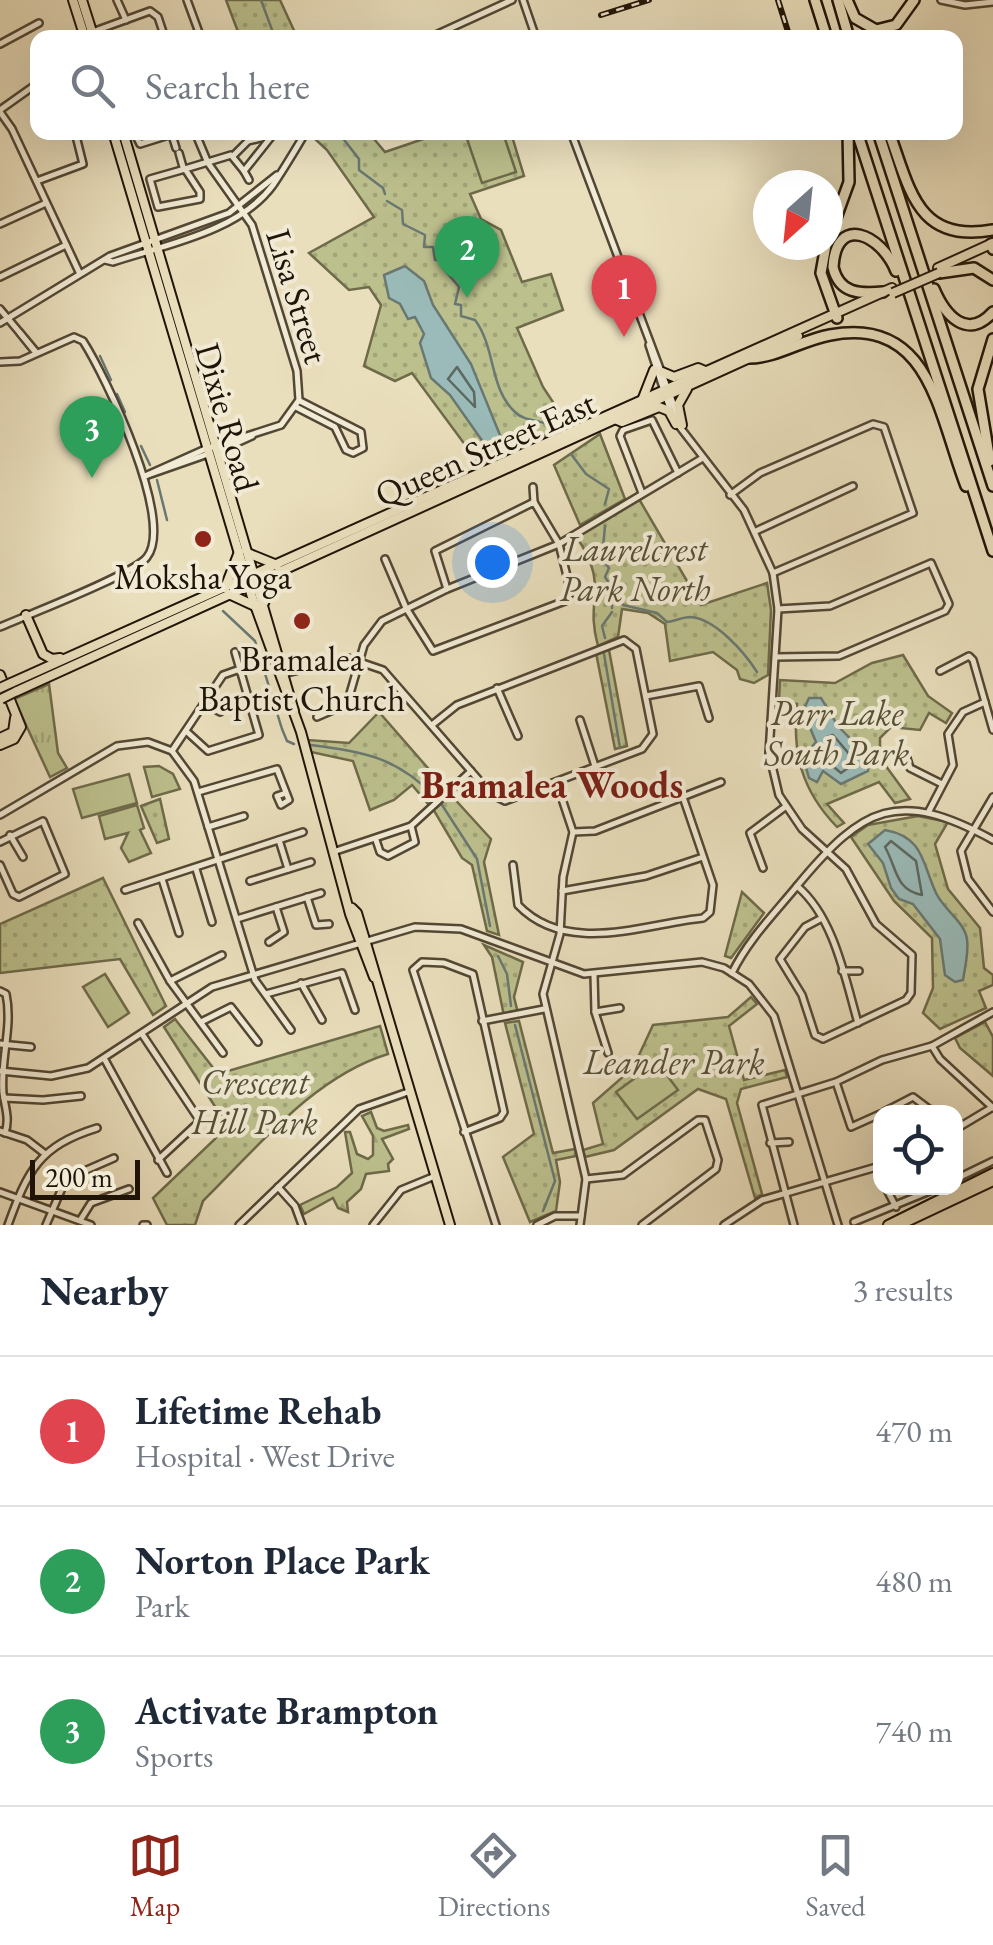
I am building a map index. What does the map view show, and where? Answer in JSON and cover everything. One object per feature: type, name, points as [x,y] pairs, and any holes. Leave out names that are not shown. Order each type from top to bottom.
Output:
[{"type":"highway","points":[[815,0],[824,30]]},
{"type":"highway","points":[[838,0],[848,30]]},
{"type":"highway","points":[[847,0],[858,22],[884,30],[900,21],[914,0]]},
{"type":"highway","points":[[843,196],[851,173],[849,140]]},
{"type":"highway","points":[[860,140],[992,547]]},
{"type":"highway","points":[[881,140],[993,486]]},
{"type":"highway","points":[[892,140],[913,196],[926,216],[948,230],[993,230]]},
{"type":"highway","points":[[889,291],[857,293],[839,283],[832,262],[844,240],[862,235],[881,244],[913,306]]},
{"type":"highway","points":[[917,255],[950,318],[971,325],[993,312]]},
{"type":"highway","points":[[824,260],[821,273],[836,316]]},
{"type":"highway","points":[[938,270],[974,268],[993,280]]},
{"type":"highway","points":[[748,358],[852,332],[885,335],[902,344],[921,369],[992,547]]},
{"type":"highway","points":[[993,339],[978,390],[993,473]]},
{"type":"main road","points":[[73,0],[86,30]]},
{"type":"main road","points":[[82,0],[88,30]]},
{"type":"main road","name":"Dixie Road","points":[[117,140],[219,448],[250,554],[252,580]]},
{"type":"main road","name":"Dixie Road","points":[[125,140],[238,552],[252,580],[450,1225]]},
{"type":"main road","name":"Queen Street East","points":[[0,681],[15,685],[252,580],[443,489],[642,400],[695,383],[992,247]]},
{"type":"main road","name":"Queen Street East","points":[[275,569],[615,419],[704,371],[836,316]]},
{"type":"main road","points":[[642,400],[658,371],[676,377],[698,368],[704,371]]},
{"type":"main road","points":[[679,424],[682,394],[695,383]]},
{"type":"main road","points":[[615,419],[622,422],[659,407],[669,411],[679,424]]},
{"type":"main road","points":[[430,503],[414,507],[443,489]]},
{"type":"main road","points":[[238,552],[227,591],[259,605],[275,569],[250,554]]},
{"type":"main road","name":"Queen Street East","points":[[0,699],[15,685],[92,647],[227,591]]},
{"type":"main road","points":[[25,616],[50,659],[92,647]]},
{"type":"main road","points":[[15,685],[37,670],[41,662],[25,616]]},
{"type":"main road","points":[[0,681],[16,723],[11,734],[0,742]]},
{"type":"main road","points":[[888,1225],[993,1173]]},
{"type":"main road","points":[[900,1225],[993,1181]]},
{"type":"street","points":[[117,0],[126,20]]},
{"type":"street","points":[[187,0],[199,30]]},
{"type":"street","points":[[446,30],[512,0]]},
{"type":"street","points":[[523,0],[533,30]]},
{"type":"street","points":[[941,0],[964,6],[993,2]]},
{"type":"street","points":[[103,30],[154,12],[162,30]]},
{"type":"street","points":[[0,44],[40,23]]},
{"type":"street","points":[[30,89],[0,111],[79,272]]},
{"type":"street","points":[[37,181],[83,164],[77,140]]},
{"type":"street","points":[[174,140],[184,168],[201,197],[173,208],[158,208],[150,179],[184,168],[233,156],[252,140]]},
{"type":"street","name":"Lisa Street","points":[[144,476],[281,425],[297,403],[297,370],[242,209],[208,163],[198,140]]},
{"type":"street","points":[[244,170],[269,140]]},
{"type":"street","points":[[0,323],[79,272],[242,209],[277,175],[301,140]]},
{"type":"street","points":[[574,140],[679,424],[700,459],[756,531],[772,572],[778,609],[770,753],[772,775],[785,807],[852,877],[876,924],[912,955],[911,993],[906,1000],[819,1038],[780,958],[804,927],[822,918]]},
{"type":"street","points":[[233,156],[249,180]]},
{"type":"street","points":[[0,224],[46,203]]},
{"type":"street","points":[[0,278],[66,245]]},
{"type":"street","points":[[0,310],[36,353]]},
{"type":"street","points":[[0,362],[14,363],[70,339],[83,340],[144,476],[156,535],[147,558],[0,627]]},
{"type":"street","points":[[297,403],[361,432],[366,441],[361,451],[344,449],[339,432],[329,419]]},
{"type":"street","points":[[644,492],[634,476],[620,436],[622,430],[647,419],[678,473]]},
{"type":"street","points":[[730,495],[760,472],[873,424],[884,426],[913,513],[772,572]]},
{"type":"street","points":[[316,717],[347,704],[372,631],[406,608],[559,544],[700,459]]},
{"type":"street","points":[[756,531],[853,486]]},
{"type":"street","points":[[385,558],[406,608],[429,647],[438,651],[564,601],[571,592],[570,574],[559,544],[534,502],[533,487]]},
{"type":"street","points":[[447,589],[434,554],[438,548],[534,502]]},
{"type":"street","points":[[776,657],[839,656],[944,612],[949,604],[932,562],[830,606],[778,609]]},
{"type":"street","points":[[281,674],[334,659],[360,659],[383,670],[491,794],[505,801],[647,746],[653,734],[636,649],[624,640],[456,705],[432,725]]},
{"type":"street","points":[[186,730],[208,751],[259,735],[235,652]]},
{"type":"street","points":[[940,670],[969,656],[993,730]]},
{"type":"street","points":[[172,751],[223,675],[240,669]]},
{"type":"street","points":[[646,696],[699,686],[709,718]]},
{"type":"street","points":[[496,688],[518,736]]},
{"type":"street","points":[[930,811],[953,765],[948,734],[963,712],[985,702]]},
{"type":"street","points":[[204,703],[220,712]]},
{"type":"street","points":[[580,720],[595,766]]},
{"type":"street","points":[[0,815],[118,746],[148,742],[172,751],[190,772],[198,792],[253,973],[291,1030]]},
{"type":"street","points":[[906,755],[910,768],[942,784]]},
{"type":"street","points":[[198,792],[278,769],[286,793]]},
{"type":"street","points":[[336,850],[411,826],[471,771]]},
{"type":"street","points":[[573,832],[595,831],[721,782]]},
{"type":"street","points":[[557,784],[573,832],[562,891],[561,928],[543,994],[586,1179],[580,1225]]},
{"type":"street","points":[[993,796],[961,851],[965,872],[993,912]]},
{"type":"street","points":[[513,864],[518,905],[561,928],[604,935],[708,916],[713,886],[684,797]]},
{"type":"street","points":[[764,868],[750,833],[785,807]]},
{"type":"street","points":[[732,973],[746,948],[827,851],[873,816],[930,811],[993,840]]},
{"type":"street","points":[[208,827],[244,816]]},
{"type":"street","points":[[0,842],[42,821],[65,874],[19,897],[13,894],[0,865]]},
{"type":"street","points":[[376,840],[380,852],[388,856],[414,842],[411,826]]},
{"type":"street","points":[[125,890],[303,832]]},
{"type":"street","points":[[10,836],[23,857]]},
{"type":"street","points":[[280,840],[288,869]]},
{"type":"street","points":[[562,891],[646,876],[703,857]]},
{"type":"street","points":[[250,882],[311,862]]},
{"type":"street","points":[[196,869],[212,922]]},
{"type":"street","points":[[162,880],[179,932]]},
{"type":"street","points":[[797,886],[822,918],[858,1023]]},
{"type":"street","points":[[236,919],[321,893]]},
{"type":"street","points":[[307,897],[316,924],[329,924]]},
{"type":"street","points":[[269,942],[284,932],[276,907]]},
{"type":"street","points":[[138,923],[170,980],[223,1053]]},
{"type":"street","points":[[2,1072],[60,1075],[105,1060],[186,1002],[253,973],[415,926],[443,926],[550,965],[594,975],[695,962],[732,973],[770,1008],[835,1225]]},
{"type":"street","points":[[170,980],[222,955]]},
{"type":"street","points":[[464,1132],[500,1118],[504,1112],[473,974],[466,969],[422,962],[414,967],[464,1132],[496,1225]]},
{"type":"street","points":[[842,972],[859,971]]},
{"type":"street","points":[[266,994],[342,973],[355,1010]]},
{"type":"street","points":[[594,975],[595,1012],[608,1053]]},
{"type":"street","points":[[300,983],[322,1020]]},
{"type":"street","points":[[0,991],[6,994],[9,1011],[2,1072],[9,1120],[3,1132],[27,1140],[44,1153]]},
{"type":"street","points":[[201,1022],[231,1006],[258,1042]]},
{"type":"street","points":[[595,1012],[620,1008]]},
{"type":"street","points":[[482,1021],[544,1009]]},
{"type":"street","points":[[794,1225],[762,1105],[836,1082],[882,1060],[932,1046],[993,1012]]},
{"type":"street","points":[[142,1034],[200,1121],[158,1160]]},
{"type":"street","points":[[3,1045],[31,1047]]},
{"type":"street","points":[[932,1046],[940,1060],[993,1107],[963,1125]]},
{"type":"street","points":[[105,1060],[167,1173]]},
{"type":"street","points":[[836,1082],[850,1128],[873,1117]]},
{"type":"street","points":[[239,1225],[359,1109],[408,1092]]},
{"type":"street","points":[[4,1098],[43,1104],[82,1096]]},
{"type":"street","points":[[897,1105],[913,1096],[924,1105]]},
{"type":"street","points":[[586,1179],[623,1175],[698,1120],[705,1120],[718,1160],[716,1169],[642,1225]]},
{"type":"street","points":[[0,1218],[8,1223],[44,1153],[66,1138],[97,1128]]},
{"type":"street","points":[[770,1144],[789,1142]]},
{"type":"street","points":[[46,1225],[66,1179],[114,1158]]},
{"type":"street","points":[[963,1176],[993,1161]]},
{"type":"street","points":[[724,1225],[753,1205],[785,1192],[873,1168]]},
{"type":"street","points":[[373,1225],[401,1190],[434,1176]]},
{"type":"street","points":[[278,1187],[295,1206],[302,1225]]},
{"type":"street","points":[[81,1219],[91,1203],[129,1189]]},
{"type":"street","points":[[0,1192],[91,1225]]},
{"type":"street","points":[[890,1195],[896,1206]]},
{"type":"street","points":[[854,1222],[921,1195]]},
{"type":"street","points":[[543,1222],[581,1216]]},
{"type":"green space","points":[[226,0],[280,0],[294,30],[237,30]]},
{"type":"green space","points":[[316,140],[375,140],[385,152],[420,140],[513,140],[524,176],[470,194],[481,219],[501,230],[522,282],[551,274],[563,310],[517,328],[543,387],[568,425],[480,465],[412,373],[395,381],[364,366],[381,305],[369,287],[349,290],[309,253],[374,217]]},
{"type":"green space","points":[[467,140],[505,140],[516,172],[482,183]]},
{"type":"green space","points":[[600,434],[625,499],[580,525],[554,465]]},
{"type":"green space","name":"Laurelcrest Park North","points":[[639,499],[701,605],[767,583],[771,610],[768,675],[754,683],[740,679],[737,670],[713,652],[670,661],[665,624],[648,613],[622,609],[618,637],[598,646],[594,629],[595,581],[576,536]]},
{"type":"green space","points":[[609,650],[627,746],[615,749],[596,653]]},
{"type":"green space","name":"Parr Lake South Park","points":[[903,655],[928,696],[952,713],[946,723],[929,713],[920,730],[891,727],[880,738],[880,758],[910,799],[895,803],[879,782],[827,804],[844,823],[837,827],[815,800],[802,771],[796,739],[797,704],[779,700],[780,680],[835,683],[872,663]]},
{"type":"green space","points":[[49,684],[58,753],[67,768],[50,777],[14,699]]},
{"type":"green space","points":[[379,712],[447,790],[429,805],[412,785],[394,800],[370,810],[353,761],[311,752],[308,740],[349,743]]},
{"type":"green space","points":[[159,766],[173,774],[180,789],[152,797],[144,767]]},
{"type":"green space","points":[[129,774],[137,803],[82,818],[73,789]]},
{"type":"green space","points":[[450,794],[491,839],[484,862],[499,935],[487,931],[472,865],[462,858],[433,809]]},
{"type":"green space","points":[[160,799],[169,839],[157,843],[141,806]]},
{"type":"green space","points":[[137,805],[144,828],[140,830],[151,853],[129,862],[121,848],[128,833],[105,839],[99,816]]},
{"type":"green space","points":[[918,816],[948,822],[935,844],[948,889],[980,928],[984,968],[993,975],[993,985],[979,991],[986,1008],[940,1029],[923,1013],[933,988],[932,938],[894,901],[851,837],[868,825]]},
{"type":"green space","points":[[103,878],[166,1006],[153,1015],[120,959],[0,973],[0,924]]},
{"type":"green space","points":[[742,892],[764,913],[731,958],[725,956]]},
{"type":"green space","points":[[484,945],[523,962],[514,997],[518,1013],[504,1016],[492,957]]},
{"type":"green space","points":[[105,974],[129,1013],[108,1027],[83,987]]},
{"type":"green space","name":"Leander Park","points":[[751,997],[757,1004],[729,1026],[744,1080],[785,1070],[787,1077],[741,1089],[737,1103],[762,1194],[755,1198],[726,1099],[698,1089],[614,1150],[585,1157],[583,1150],[603,1144],[593,1103],[633,1068],[653,1025],[728,1017]]},
{"type":"green space","name":"Crescent Hill Park","points":[[175,1019],[218,1074],[380,1026],[388,1054],[335,1079],[288,1116],[203,1201],[195,1225],[167,1225],[153,1198],[215,1139],[225,1122],[164,1027]]},
{"type":"green space","points":[[519,1021],[553,1153],[575,1149],[576,1156],[556,1160],[560,1182],[556,1211],[530,1222],[503,1157],[534,1134],[505,1023]]},
{"type":"green space","points":[[985,1022],[993,1037],[993,1076],[960,1048],[955,1038]]},
{"type":"green space","points":[[657,1062],[678,1090],[637,1119],[616,1092]]},
{"type":"green space","points":[[371,1112],[377,1128],[384,1131],[408,1125],[409,1129],[382,1139],[393,1159],[388,1164],[389,1171],[366,1174],[361,1189],[347,1202],[348,1212],[338,1208],[333,1198],[304,1214],[300,1205],[337,1187],[352,1173],[345,1132],[350,1132],[357,1154],[368,1159],[373,1155],[373,1136],[362,1116]]},
{"type":"water","points":[[405,266],[424,281],[433,305],[471,364],[502,440],[488,449],[450,395],[431,378],[420,343],[424,334],[415,317],[408,319],[400,304],[389,298],[384,275]]},
{"type":"water","points":[[809,698],[821,698],[838,726],[869,758],[868,771],[841,784],[823,771],[817,782],[809,778],[803,757],[816,742],[803,711]]},
{"type":"water","points":[[885,830],[898,833],[915,845],[940,899],[965,933],[968,949],[963,980],[955,982],[945,975],[940,939],[913,904],[899,899],[883,863],[868,844]]},
{"type":"waterway","points":[[261,0],[272,30]]},
{"type":"waterway","points":[[344,140],[359,159],[359,170],[383,188],[385,194]]},
{"type":"waterway","points":[[387,201],[402,210],[403,224],[425,235],[424,247],[433,247],[435,260],[445,260],[443,268],[459,287],[455,304],[461,305],[461,316],[475,320],[482,331],[496,380],[507,402],[519,415],[551,426]]},
{"type":"waterway","points":[[100,356],[111,380]]},
{"type":"waterway","points":[[117,394],[125,412]]},
{"type":"waterway","points":[[141,446],[150,465]]},
{"type":"waterway","points":[[571,454],[586,474],[609,489],[605,504]]},
{"type":"waterway","points":[[157,480],[167,520]]},
{"type":"waterway","points":[[605,526],[602,558],[609,568],[605,577],[623,605],[657,613],[667,622],[690,617],[709,623],[737,647],[757,672]]},
{"type":"waterway","points":[[612,590],[612,608]]},
{"type":"waterway","points":[[223,611],[255,641],[282,729],[287,741],[294,744]]},
{"type":"waterway","points":[[605,638],[602,626],[612,612]]},
{"type":"waterway","points":[[604,654],[620,748]]},
{"type":"waterway","points":[[311,745],[379,759],[407,773],[435,797]]},
{"type":"waterway","points":[[442,805],[477,859],[490,926]]},
{"type":"waterway","points":[[498,956],[507,974],[511,1006]]},
{"type":"waterway","points":[[515,1025],[555,1181],[543,1211]]},
{"type":"railway","points":[[601,15],[649,0]]},
{"type":"railway","points":[[778,0],[787,30]]},
{"type":"place","name":"Norton Place Park","points":[[467,298]]},
{"type":"place","name":"Lifetime Rehab","points":[[624,337]]},
{"type":"place","name":"Activate Brampton","points":[[92,478]]},
{"type":"place","name":"Moksha Yoga","points":[[203,539]]},
{"type":"place","name":"Bramalea Baptist Church","points":[[302,621]]},
{"type":"district","name":"Bramalea Woods","points":[[552,784]]}]
